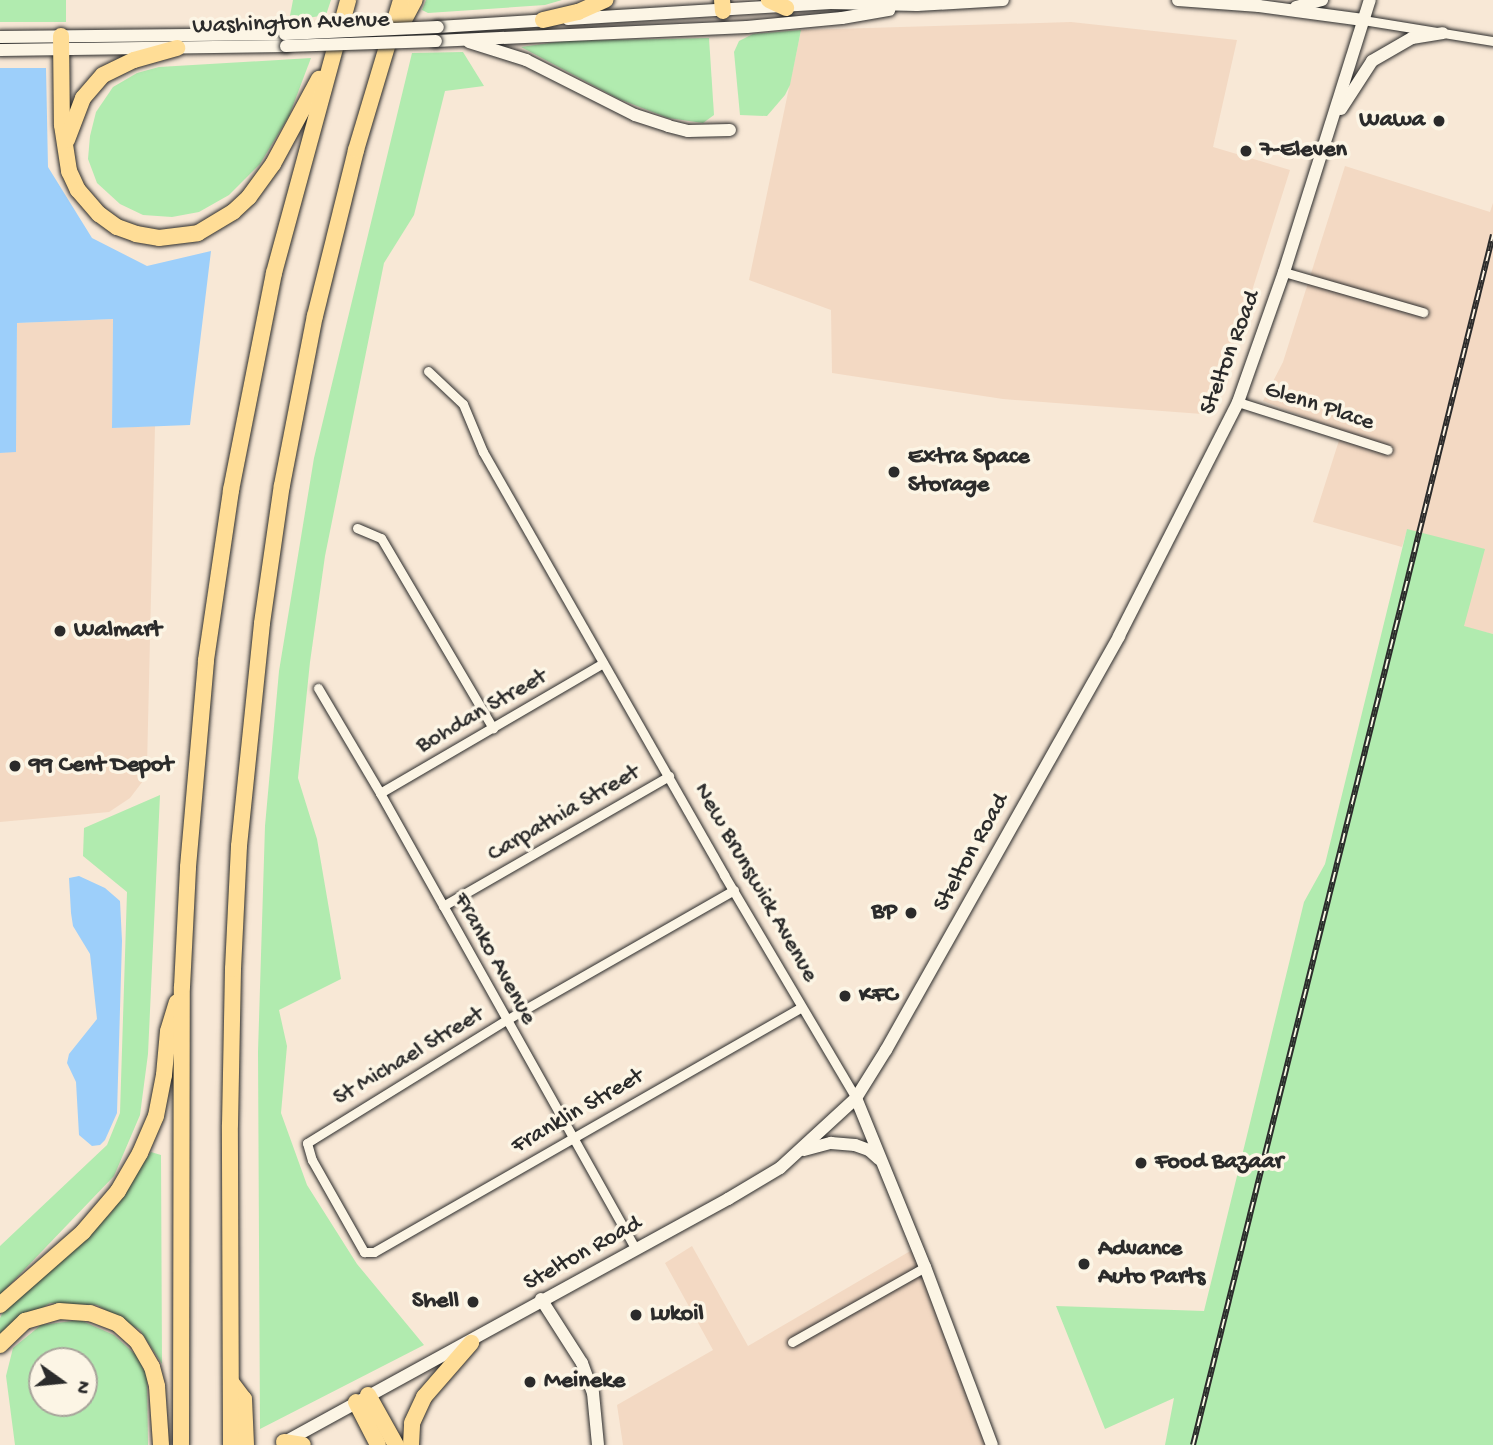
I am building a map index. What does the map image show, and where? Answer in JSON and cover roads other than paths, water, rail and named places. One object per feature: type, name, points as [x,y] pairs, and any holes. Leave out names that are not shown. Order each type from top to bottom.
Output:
[{"type":"highway","points":[[181,1445],[182,987],[197,750],[206,660],[229,503],[274,273],[348,0]]},
{"type":"highway","points":[[231,1445],[232,982],[239,846],[255,679],[280,499],[315,316],[356,150],[401,0]]},
{"type":"highway","points":[[384,52],[410,14],[415,0]]},
{"type":"highway","points":[[543,20],[578,12],[605,0]]},
{"type":"highway","points":[[769,0],[786,8]]},
{"type":"highway","points":[[62,43],[62,125],[69,171],[78,190],[99,214],[117,226],[159,238],[198,233],[233,212],[262,181],[303,104],[329,64]]},
{"type":"highway","points":[[65,149],[77,109],[97,80],[117,66],[177,48]]},
{"type":"highway","points":[[0,1305],[83,1232],[118,1191],[140,1153],[156,1116],[168,1031],[182,987]]},
{"type":"highway","points":[[0,1345],[25,1321],[59,1311],[90,1313],[118,1324],[138,1341],[152,1367],[157,1386],[161,1445]]},
{"type":"highway","points":[[411,1445],[412,1423],[424,1397],[471,1343]]},
{"type":"highway","points":[[231,1382],[244,1399],[246,1445]]},
{"type":"highway","points":[[362,1399],[379,1445]]},
{"type":"highway","points":[[362,1399],[396,1445]]},
{"type":"highway","points":[[282,1444],[303,1445]]},
{"type":"main road","name":"Washington Avenue","points":[[0,50],[62,43],[285,40],[437,34],[543,20],[723,5],[786,8],[831,3],[917,5],[1003,0]]},
{"type":"main road","points":[[1178,0],[1259,3],[1363,20]]},
{"type":"main road","points":[[1283,9],[1322,0]]},
{"type":"main road","name":"Stelton Road","points":[[282,1444],[434,1357],[471,1343],[541,1300],[780,1168],[856,1098],[886,1050],[1119,636],[1238,402],[1284,272],[1370,0]]},
{"type":"main road","name":"Washington Avenue","points":[[437,34],[459,38],[747,27],[842,18],[917,5]]},
{"type":"main road","points":[[1333,121],[1372,61],[1412,38],[1443,33]]},
{"type":"main road","name":"Washington Avenue","points":[[0,37],[62,43],[177,48],[285,40]]},
{"type":"main road","points":[[459,38],[526,60],[635,115],[668,127],[688,131],[730,130]]},
{"type":"main road","name":"New Brunswick Avenue","points":[[856,1098],[925,1267],[992,1445]]},
{"type":"main road","points":[[801,1151],[831,1143],[855,1145],[869,1150],[880,1160]]},
{"type":"main road","points":[[541,1300],[582,1363],[593,1393],[598,1445]]},
{"type":"street","points":[[1363,20],[1493,41]]},
{"type":"street","points":[[1284,272],[1423,312]]},
{"type":"street","name":"New Brunswick Avenue","points":[[428,371],[463,404],[483,452],[801,1007],[856,1098]]},
{"type":"street","name":"Glenn Place","points":[[1238,402],[1388,450]]},
{"type":"street","points":[[357,528],[381,538],[494,729]]},
{"type":"street","name":"Bohdan Street","points":[[380,793],[604,663]]},
{"type":"street","name":"Franko Avenue","points":[[318,688],[380,793],[635,1248]]},
{"type":"street","name":"Carpathia Street","points":[[443,906],[669,776]]},
{"type":"street","name":"St Michael Street","points":[[374,1252],[363,1252],[312,1160],[307,1143],[506,1020],[734,890]]},
{"type":"street","name":"Franklin Street","points":[[374,1252],[801,1007]]},
{"type":"street","points":[[792,1342],[925,1267]]},
{"type":"water","points":[[0,68],[46,68],[48,167],[92,238],[147,266],[211,251],[190,425],[112,428],[113,319],[17,323],[16,452],[0,453]]},
{"type":"water","points":[[79,876],[105,888],[120,901],[122,941],[117,1113],[105,1140],[100,1145],[92,1146],[79,1135],[76,1082],[67,1063],[69,1054],[97,1019],[90,954],[73,926],[71,913],[69,878]]},
{"type":"railway","points":[[1193,1445],[1493,235]]},
{"type":"place","name":"Wawa","points":[[1439,121]]},
{"type":"place","name":"7-Eleven","points":[[1246,151]]},
{"type":"place","name":"Extra Space Storage","points":[[894,472]]},
{"type":"place","name":"Walmart","points":[[60,631]]},
{"type":"place","name":"99 Cent Depot","points":[[15,766]]},
{"type":"place","name":"BP","points":[[911,913]]},
{"type":"place","name":"KFC","points":[[845,996]]},
{"type":"place","name":"Food Bazaar","points":[[1141,1163]]},
{"type":"place","name":"Advance Auto Parts","points":[[1084,1264]]},
{"type":"place","name":"Shell","points":[[473,1302]]},
{"type":"place","name":"Lukoil","points":[[636,1315]]},
{"type":"place","name":"Meineke","points":[[530,1382]]}]
